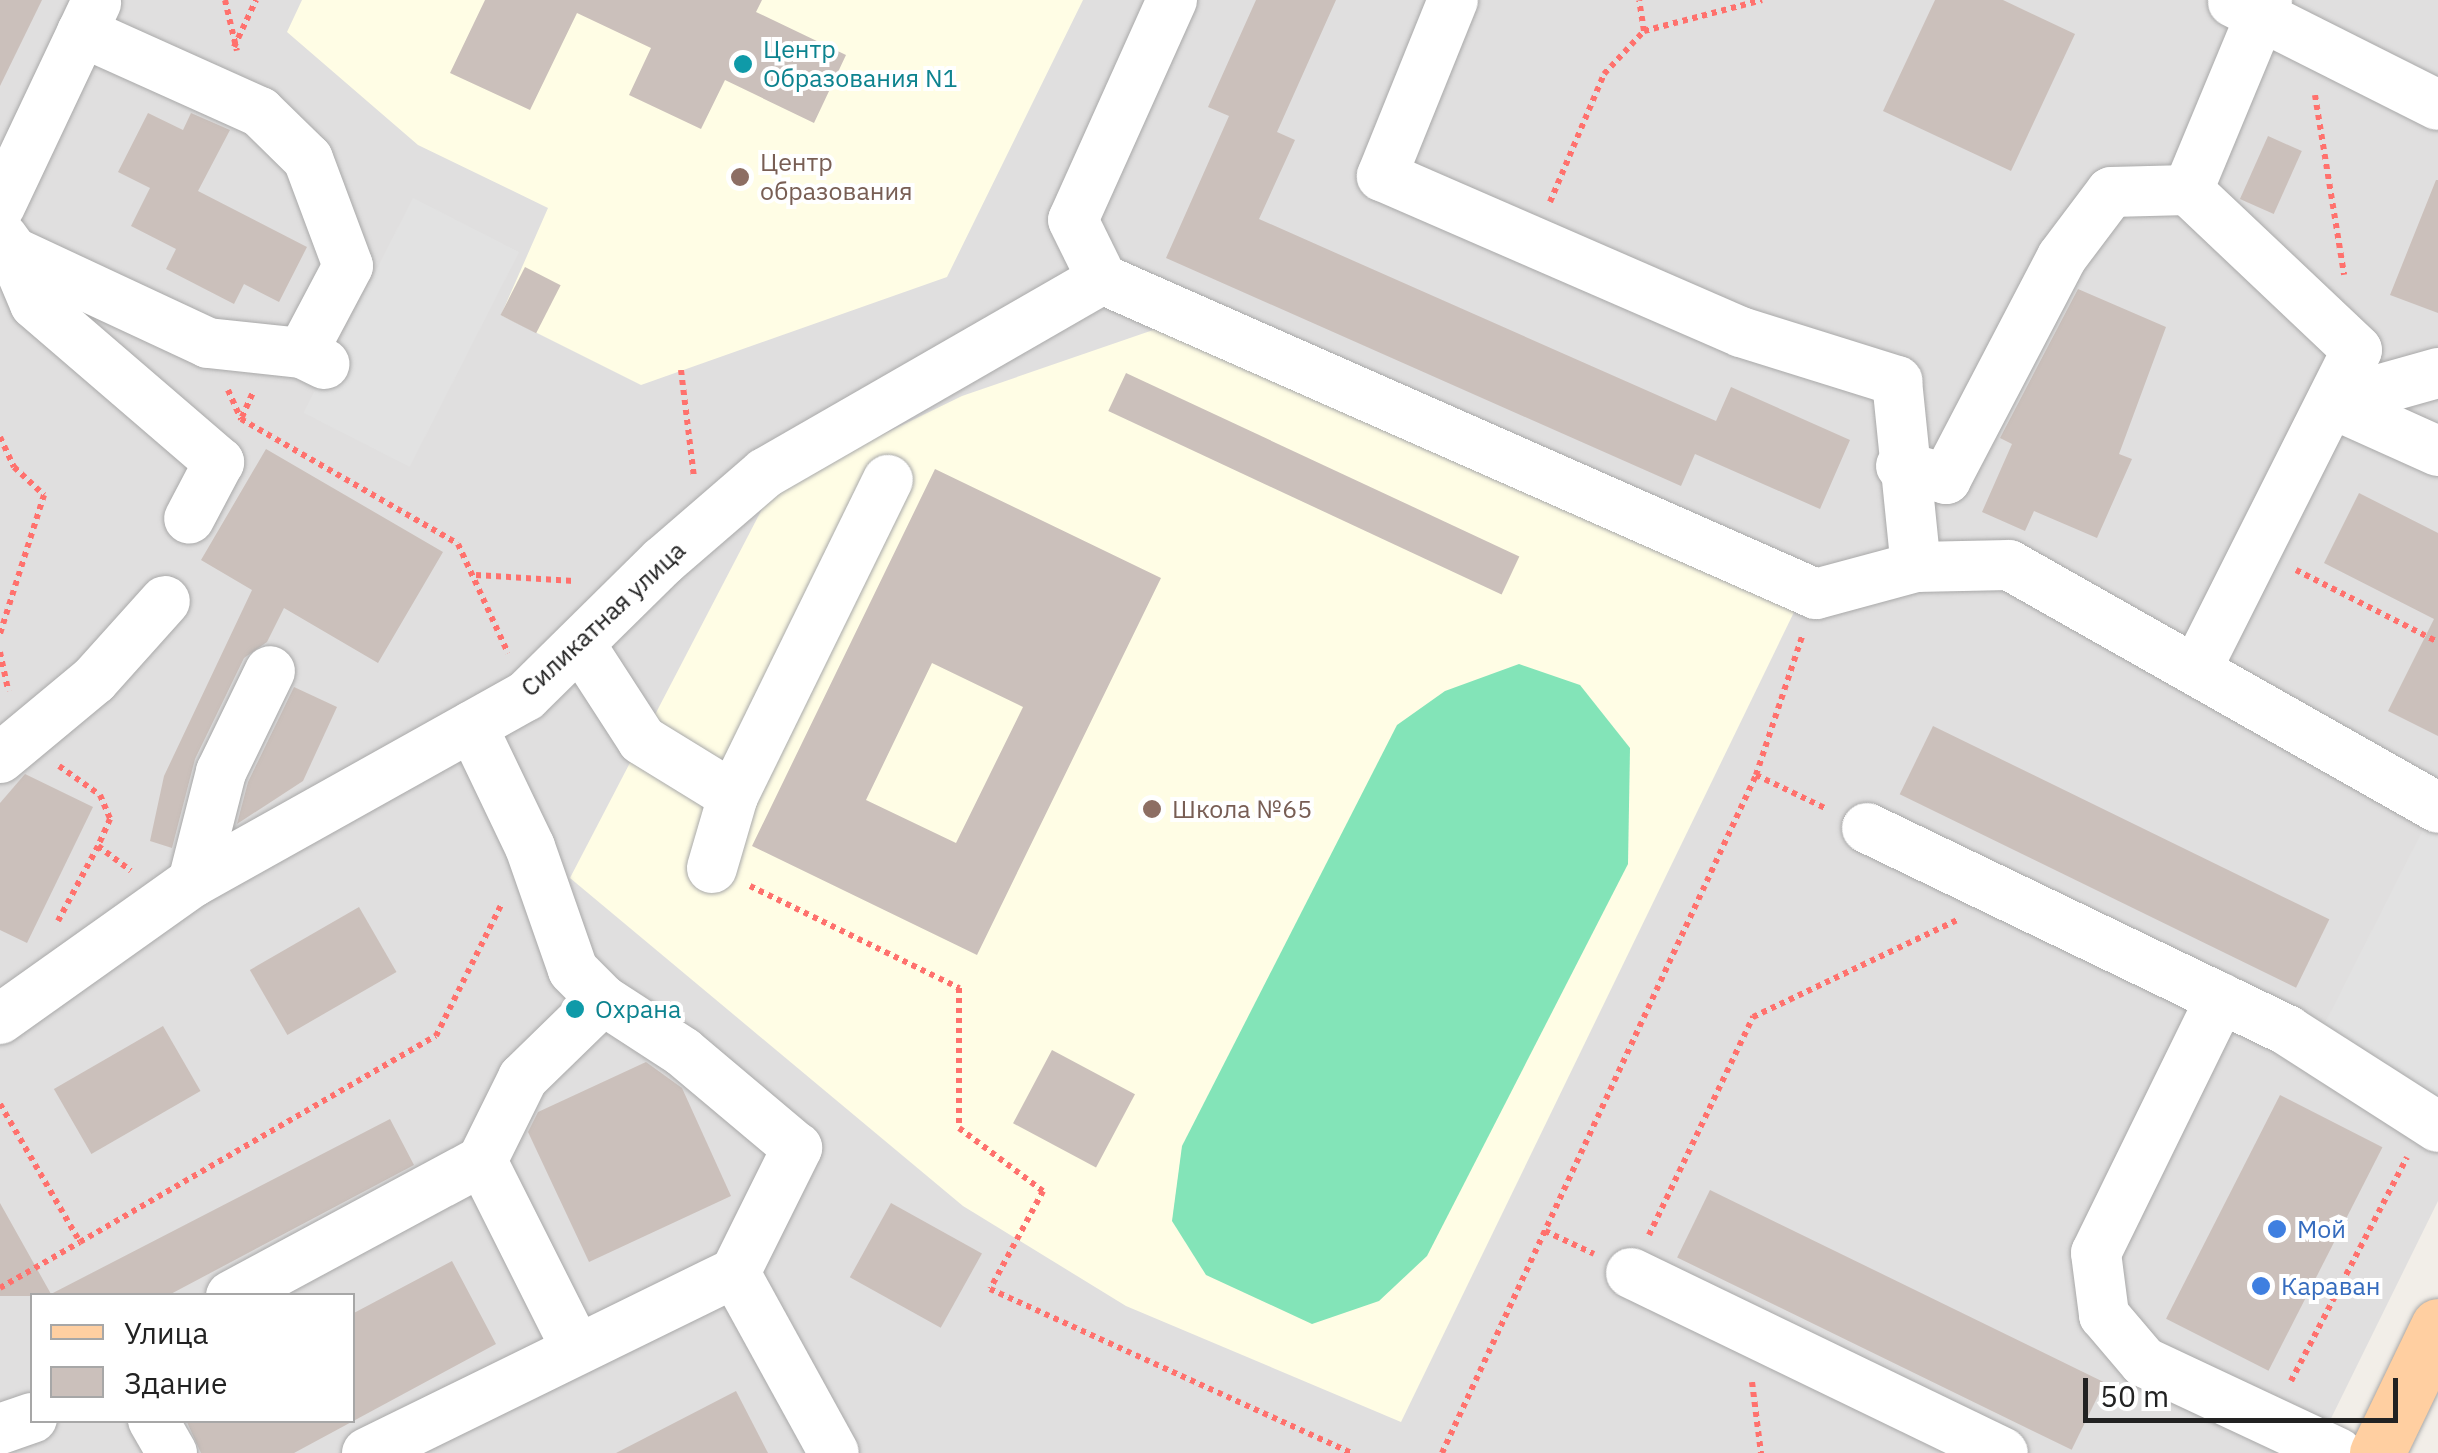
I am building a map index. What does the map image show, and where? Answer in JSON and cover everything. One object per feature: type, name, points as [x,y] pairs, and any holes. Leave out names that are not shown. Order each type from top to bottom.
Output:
[{"type":"main road","points":[[2377,1453],[2438,1326]]},
{"type":"street","points":[[1172,0],[1073,220],[1102,279],[1816,594],[1916,567],[2009,565],[2438,808]]},
{"type":"street","points":[[1453,0],[1382,176],[1741,332],[1897,380],[1901,466],[1916,567]]},
{"type":"street","points":[[2188,190],[2252,6],[2306,42],[2438,105]]},
{"type":"street","points":[[4,231],[208,343],[314,358],[348,266],[308,159],[260,112],[90,16],[4,231],[35,304],[219,462],[190,519]]},
{"type":"street","points":[[1901,466],[1946,479],[2062,257],[2111,192],[2188,190],[2356,350],[2196,670]]},
{"type":"street","name":"Силикатная улица","points":[[0,1020],[181,891],[526,696],[663,560],[766,473],[1102,279]]},
{"type":"street","points":[[2331,402],[2438,373]]},
{"type":"street","points":[[2331,402],[2438,451]]},
{"type":"street","points":[[712,868],[733,796],[888,480]]},
{"type":"street","points":[[9,748],[94,680],[165,601]]},
{"type":"street","points":[[580,644],[642,740],[733,796]]},
{"type":"street","points":[[181,891],[221,772],[270,670]]},
{"type":"street","points":[[367,1453],[576,1348],[735,1274],[797,1148],[683,1052],[602,1000],[573,970],[530,847],[472,726]]},
{"type":"street","points":[[1867,828],[2288,1031],[2432,1124]]},
{"type":"street","points":[[2220,998],[2096,1253],[2104,1315],[2144,1362],[2268,1424],[2338,1453]]},
{"type":"street","points":[[237,1293],[482,1161],[524,1078],[602,1000]]},
{"type":"street","points":[[482,1161],[576,1348]]},
{"type":"street","points":[[1631,1272],[2002,1453]]},
{"type":"street","points":[[735,1274],[834,1453]]},
{"type":"street","points":[[0,1430],[30,1419]]},
{"type":"street","points":[[155,1423],[172,1453]]},
{"type":"path","points":[[234,48],[256,0]]},
{"type":"path","points":[[1639,0],[1644,31]]},
{"type":"path","points":[[1533,242],[1604,74],[1644,31],[1762,0]]},
{"type":"path","points":[[2306,42],[2356,350]]},
{"type":"path","points":[[208,343],[241,419],[458,544],[476,575],[526,696]]},
{"type":"path","points":[[681,370],[701,528]]},
{"type":"path","points":[[0,437],[14,467],[44,495],[0,634]]},
{"type":"path","points":[[2258,551],[2438,642]]},
{"type":"path","points":[[476,575],[560,584],[663,560]]},
{"type":"path","points":[[1442,1453],[1756,775],[1816,594]]},
{"type":"path","points":[[0,652],[9,748],[100,795],[110,819],[98,846],[181,891]]},
{"type":"path","points":[[1756,775],[1867,828]]},
{"type":"path","points":[[0,1288],[436,1036],[530,847]]},
{"type":"path","points":[[712,868],[959,988],[959,1128],[1043,1191],[990,1290],[1352,1453]]},
{"type":"path","points":[[1631,1272],[1754,1016],[2008,896]]},
{"type":"path","points":[[0,1104],[80,1242]]},
{"type":"path","points":[[2268,1424],[2432,1124]]},
{"type":"path","points":[[1752,1331],[1761,1453]]},
{"type":"shaded area","points":[[0,0],[2438,0],[2438,1201],[2314,1453],[0,1453]]},
{"type":"shaded area","name":"Центр образования","points":[[302,0],[1083,0],[947,277],[641,385],[501,315],[548,208],[418,145],[287,32]]},
{"type":"shaded area","points":[[413,198],[519,252],[410,467],[304,413]]},
{"type":"shaded area","name":"Школа №65","points":[[1159,328],[1796,608],[1401,1422],[1126,1306],[963,1206],[570,878],[773,488],[962,396]]},
{"type":"shaded area","points":[[2435,806],[2438,808],[2438,1127],[2313,1047]]},
{"type":"green space","points":[[1519,664],[1580,685],[1630,748],[1628,864],[1427,1256],[1379,1301],[1312,1324],[1206,1275],[1172,1221],[1182,1146],[1397,725],[1445,691]]},
{"type":"building","points":[[0,0],[42,0],[0,86]]},
{"type":"building","name":"Центр Образования N1","points":[[485,0],[762,0],[756,12],[846,55],[814,123],[725,80],[701,129],[629,95],[651,48],[577,13],[530,110],[450,73]]},
{"type":"building","points":[[1256,0],[1336,0],[1277,132],[1295,140],[1259,219],[1716,421],[1731,387],[1850,440],[1820,509],[1695,454],[1681,486],[1166,258],[1229,116],[1208,107]]},
{"type":"building","points":[[1935,0],[2003,0],[2075,34],[2011,171],[1883,111]]},
{"type":"building","points":[[148,113],[183,130],[191,113],[230,130],[198,191],[307,247],[279,302],[244,284],[234,304],[166,269],[176,249],[131,226],[150,188],[118,172]]},
{"type":"building","points":[[2268,136],[2302,151],[2274,214],[2240,199]]},
{"type":"building","points":[[2438,180],[2438,313],[2390,295]]},
{"type":"building","points":[[525,267],[561,285],[536,333],[500,315]]},
{"type":"building","points":[[2078,289],[2166,327],[2119,454],[2132,459],[2097,538],[2034,511],[2025,531],[1982,512],[2012,444],[2000,438]]},
{"type":"building","points":[[1126,373],[1519,556],[1502,594],[1108,411]]},
{"type":"building","points":[[266,449],[443,552],[378,663],[284,608],[267,642],[244,658],[195,759],[172,848],[150,841],[164,776],[252,590],[201,560]]},
{"type":"building","points":[[935,469],[1161,578],[977,955],[752,846]],"holes":[[[932,663],[1023,707],[956,843],[866,800]]]},
{"type":"building","points":[[2359,493],[2438,533],[2438,736],[2388,711],[2434,619],[2324,563]]},
{"type":"building","points":[[294,687],[337,707],[303,781],[237,824],[248,782]]},
{"type":"building","points":[[1933,726],[2329,919],[2296,988],[1900,794]]},
{"type":"building","points":[[25,774],[93,807],[27,943],[0,930],[0,803]]},
{"type":"building","points":[[359,907],[396,972],[287,1035],[250,970]]},
{"type":"building","points":[[163,1026],[200,1091],[91,1154],[54,1089]]},
{"type":"building","points":[[1052,1050],[1135,1094],[1096,1167],[1013,1123]]},
{"type":"building","points":[[646,1062],[682,1088],[731,1196],[589,1262],[528,1132],[538,1112]]},
{"type":"building","name":"Мой","points":[[2280,1095],[2382,1147],[2269,1371],[2166,1319]]},
{"type":"building","points":[[390,1119],[414,1165],[173,1293],[53,1293]]},
{"type":"building","points":[[1710,1190],[2105,1382],[2072,1450],[1677,1257]]},
{"type":"building","points":[[0,1203],[50,1293],[0,1296]]},
{"type":"building","points":[[891,1203],[982,1253],[941,1328],[850,1277]]},
{"type":"building","points":[[452,1261],[496,1344],[355,1420],[355,1312]]},
{"type":"building","points":[[736,1391],[768,1453],[616,1453]]},
{"type":"building","points":[[187,1423],[350,1423],[294,1453],[201,1453]]},
{"type":"place","name":"Центр Образования N1","points":[[743,64]]},
{"type":"place","name":"Центр образования","points":[[740,177]]},
{"type":"place","name":"Школа №65","points":[[1152,809]]},
{"type":"place","name":"Охрана","points":[[575,1009]]},
{"type":"place","name":"Мой","points":[[2277,1229]]},
{"type":"place","name":"Караван","points":[[2261,1286]]}]
